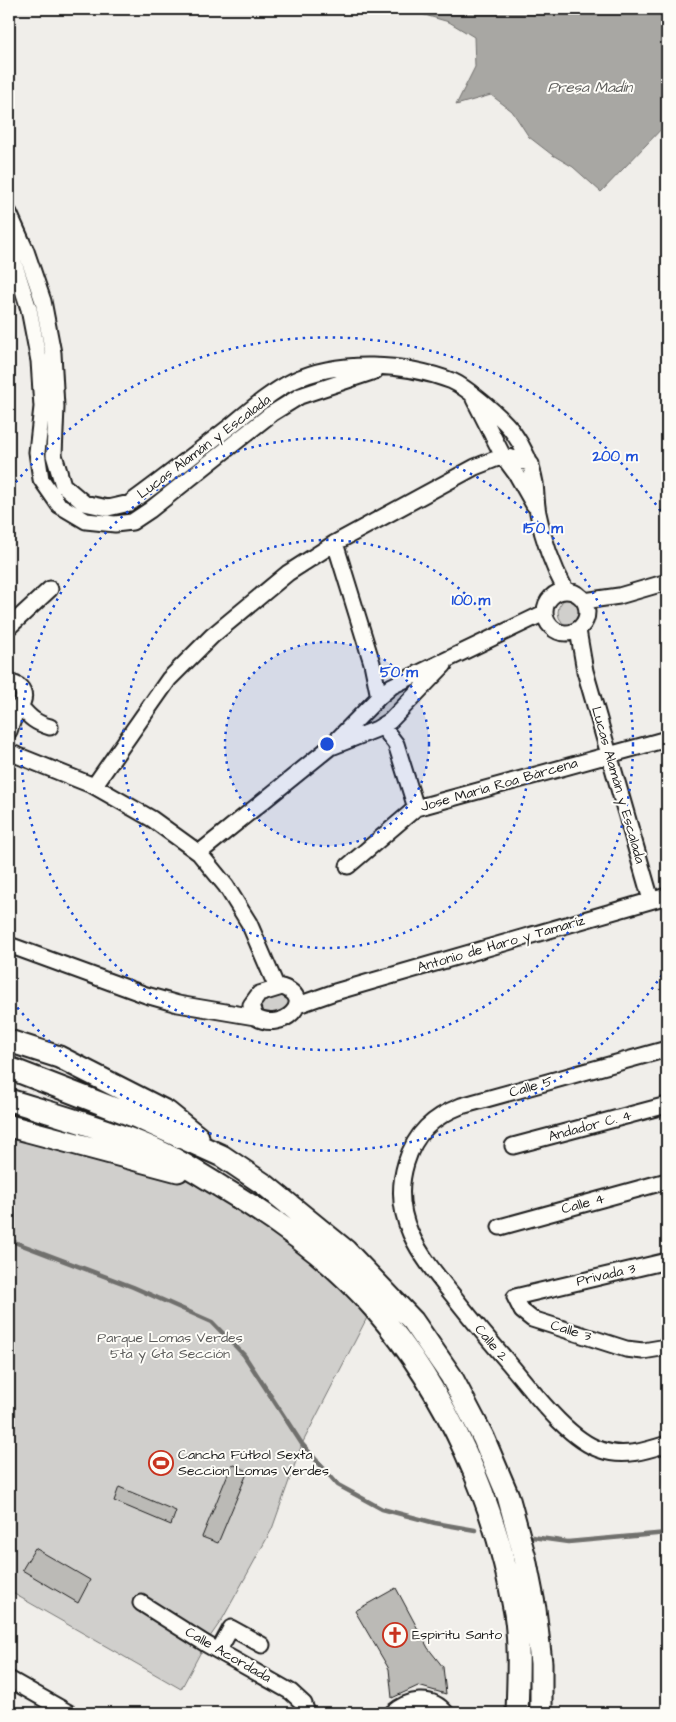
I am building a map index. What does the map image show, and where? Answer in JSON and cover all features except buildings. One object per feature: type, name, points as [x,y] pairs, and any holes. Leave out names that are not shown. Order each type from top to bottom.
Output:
[{"type":"highway","points":[[9,1041],[59,1057],[167,1112],[222,1156],[265,1185],[346,1251],[413,1321],[451,1376],[483,1437],[508,1496],[525,1558],[536,1609],[541,1663],[541,1713]]},
{"type":"highway","points":[[9,1068],[136,1117],[222,1156]]},
{"type":"highway","points":[[9,1100],[146,1145],[177,1160],[252,1205],[293,1234],[373,1306],[394,1332],[432,1387],[464,1450],[488,1506],[515,1614],[519,1659],[517,1713]]},
{"type":"highway","points":[[9,1126],[208,1179]]},
{"type":"street","name":"Lucas Alamán y Escalada","points":[[9,213],[26,251],[43,301],[50,336],[53,353],[56,407],[54,455],[63,485],[84,503],[108,508],[130,503],[256,406],[292,381],[319,371],[335,368],[389,367],[419,370],[454,382],[493,411],[512,431],[531,464],[538,514]]},
{"type":"street","name":"Lucas Alamán y Escalada","points":[[9,247],[29,309],[39,361],[42,407],[37,452],[41,479],[59,506],[86,521],[116,524],[132,522],[150,510],[271,414],[300,396],[389,367]]},
{"type":"street","name":"Lucas Alamán y Escalada","points":[[472,395],[504,456],[525,488],[538,514],[560,593]]},
{"type":"street","points":[[94,786],[169,679],[247,605],[288,573],[335,542],[475,467],[504,456],[531,464]]},
{"type":"street","points":[[335,542],[372,663],[379,697]]},
{"type":"street","points":[[584,601],[619,596],[667,582]]},
{"type":"street","points":[[9,627],[50,589]]},
{"type":"street","points":[[577,627],[587,608],[584,601],[578,595],[560,593],[545,606],[546,618],[552,629],[561,633],[577,627],[619,596]]},
{"type":"street","points":[[199,854],[329,748],[379,697],[396,684],[454,655],[518,627],[546,618]]},
{"type":"street","name":"Lucas Alamán y Escalada","points":[[577,627],[585,671],[651,900]]},
{"type":"street","points":[[329,748],[380,728],[398,713],[454,655]]},
{"type":"street","points":[[372,663],[396,684],[408,688],[411,698]]},
{"type":"street","points":[[9,683],[14,683],[20,687],[24,701],[15,710],[9,731]]},
{"type":"street","points":[[15,710],[38,724],[50,727]]},
{"type":"street","points":[[366,710],[366,722],[371,727],[380,728],[396,744]]},
{"type":"street","points":[[398,713],[396,744],[416,808]]},
{"type":"street","name":"Jose Maria Roa Bàrcena","points":[[348,866],[416,808],[667,739]]},
{"type":"street","points":[[9,752],[94,786],[152,819],[199,854],[226,886],[249,923],[262,952],[270,990]]},
{"type":"street","name":"Antonio de Haro y Tamaríz","points":[[296,1000],[335,992],[667,896]]},
{"type":"street","points":[[9,946],[146,995],[178,1004],[228,1013],[253,1011]]},
{"type":"street","points":[[282,987],[287,988],[296,1000],[291,1015],[279,1021],[261,1022],[253,1011],[258,994],[270,990],[282,987]]},
{"type":"street","name":"Calle 5","points":[[410,1150],[429,1124],[444,1113],[461,1106],[667,1049]]},
{"type":"street","name":"Andador C. 4","points":[[513,1146],[667,1105]]},
{"type":"street","name":"Calle 2","points":[[410,1150],[401,1185],[403,1215],[411,1237],[425,1261],[486,1337],[564,1426],[581,1441],[601,1450],[623,1454],[640,1452],[667,1444]]},
{"type":"street","name":"Calle 4","points":[[500,1228],[667,1181]]},
{"type":"street","name":"Privada 3","points":[[544,1289],[667,1261]]},
{"type":"street","name":"Calle 3","points":[[544,1289],[515,1297],[522,1311],[532,1319],[626,1349],[643,1351],[667,1347]]},
{"type":"street","name":"Calle Acordada","points":[[141,1604],[206,1644],[291,1692],[304,1704],[307,1713]]},
{"type":"street","points":[[219,1650],[231,1628],[262,1645]]},
{"type":"street","points":[[9,1679],[69,1713]]},
{"type":"street","points":[[392,1713],[406,1703],[422,1701],[436,1705],[446,1713]]},
{"type":"green space","points":[[573,597],[579,598],[587,606],[587,618],[579,626],[573,627],[567,626],[559,618],[558,612],[559,606],[567,598]]},
{"type":"green space","points":[[454,655],[397,713],[329,748],[379,697]]},
{"type":"green space","points":[[282,987],[298,1005],[261,1021],[254,999]]},
{"type":"green space","name":"Parque Lomas Verdes 5ta y 6ta Sección","points":[[9,1126],[208,1179],[373,1306],[302,1444],[272,1529],[181,1689],[9,1591]]},
{"type":"water","name":"Presa Madín","points":[[404,9],[667,9],[667,123],[601,192],[573,167],[551,154],[529,137],[512,111],[491,95],[456,105],[475,67],[474,37],[449,22]]},
{"type":"waterway","points":[[9,1240],[133,1287],[212,1322],[244,1355],[302,1444],[338,1485],[382,1509],[435,1523],[475,1530]]},
{"type":"waterway","points":[[525,1536],[568,1542],[667,1533]]},
{"type":"place","name":"Cancha Fútbol Sexta Seccion Lomas Verdes","points":[[161,1463]]},
{"type":"place","name":"Espiritu Santo","points":[[395,1635]]}]
